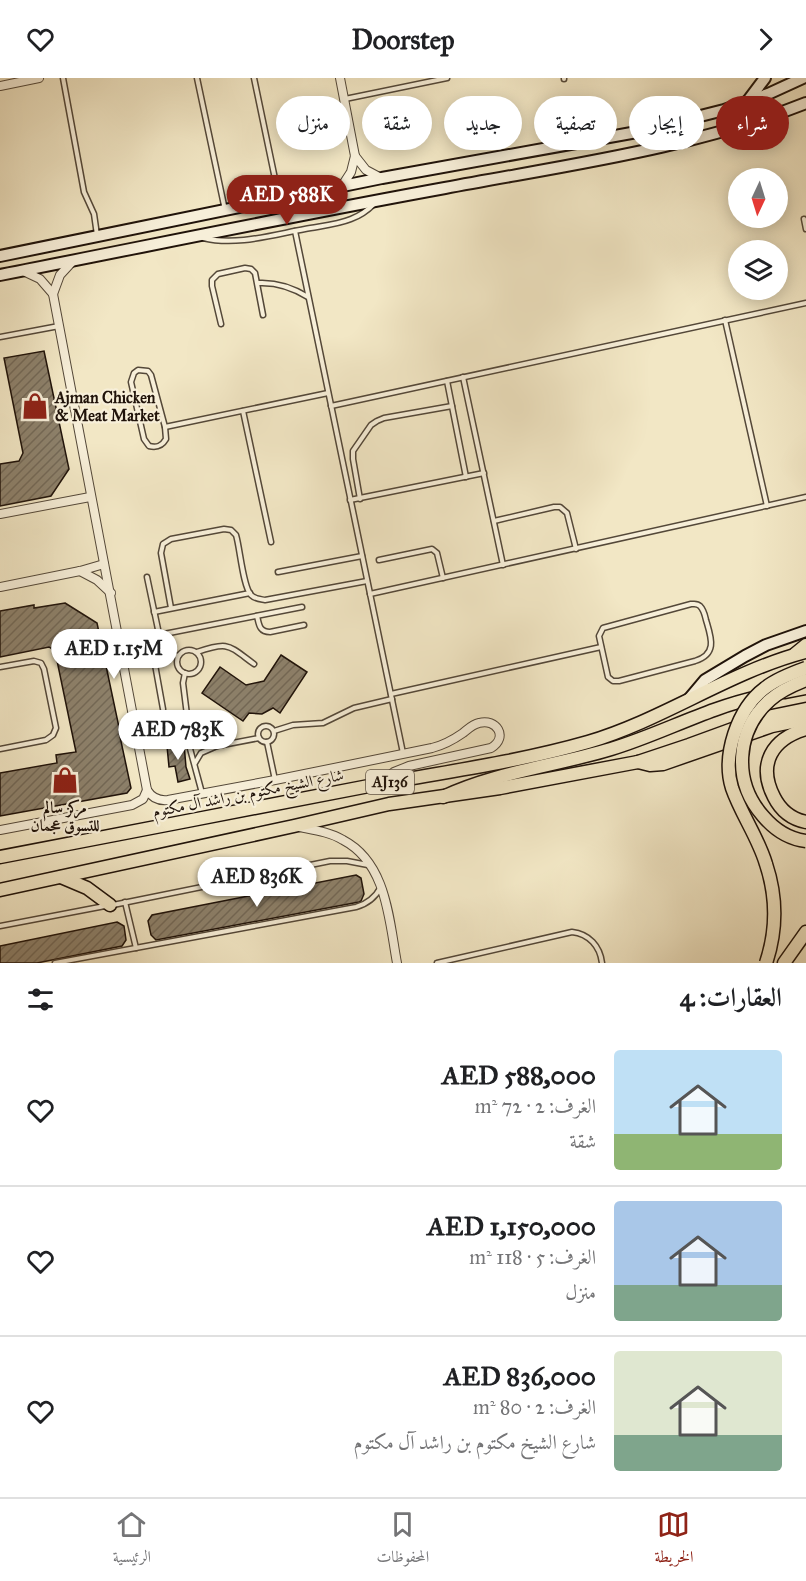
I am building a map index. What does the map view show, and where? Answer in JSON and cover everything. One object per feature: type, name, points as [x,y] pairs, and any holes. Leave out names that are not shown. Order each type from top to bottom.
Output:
[{"type":"main road","points":[[751,96],[765,78]]},
{"type":"main road","points":[[762,96],[803,78]]},
{"type":"main road","points":[[0,275],[674,145],[755,122],[806,103]]},
{"type":"main road","points":[[0,256],[382,178],[637,132],[716,113]]},
{"type":"main road","points":[[221,232],[244,220],[309,206],[317,198],[319,191]]},
{"type":"main road","points":[[686,702],[705,680],[724,668],[766,645],[806,631]]},
{"type":"main road","points":[[800,653],[806,645]]},
{"type":"main road","name":"شارع الشيخ مكتوم بن راشد آل مكتوم","points":[[0,857],[514,760],[589,742],[623,730],[686,702],[766,663],[800,653]]},
{"type":"main road","points":[[766,963],[773,933],[774,899],[766,862],[731,786],[729,756],[739,723],[750,704],[764,688],[806,668]]},
{"type":"main road","points":[[806,680],[786,688],[758,713],[749,727],[742,765],[745,786],[752,803],[761,815],[786,836],[806,841]]},
{"type":"main road","points":[[443,797],[479,782],[613,749],[729,705],[806,688]]},
{"type":"main road","name":"AJ136","points":[[0,890],[389,804],[519,785],[638,762],[763,718],[806,709]]},
{"type":"main road","points":[[638,762],[650,765],[663,764],[772,726],[806,719]]},
{"type":"main road","points":[[806,729],[788,736],[777,745],[769,757],[766,772],[769,787],[782,811],[795,819],[806,822]]},
{"type":"main road","points":[[60,877],[87,888],[110,905]]},
{"type":"main road","points":[[784,963],[806,932]]},
{"type":"street","points":[[0,86],[39,78]]},
{"type":"street","points":[[340,78],[343,96]]},
{"type":"street","points":[[342,186],[351,172],[355,156],[350,130]]},
{"type":"street","points":[[355,156],[366,170],[382,178]]},
{"type":"street","points":[[53,294],[60,275],[73,261]]},
{"type":"street","points":[[0,830],[132,805],[140,802],[147,790],[53,294],[40,279],[21,271]]},
{"type":"street","points":[[0,514],[90,497]]},
{"type":"street","points":[[0,587],[104,564]]},
{"type":"street","points":[[80,571],[97,580],[111,593]]},
{"type":"street","points":[[147,790],[153,798],[163,801],[403,754],[442,745],[480,722],[496,726],[500,733],[498,742],[491,747],[409,766],[394,772],[377,785]]},
{"type":"street","points":[[294,826],[342,839],[359,851],[372,866],[381,886],[397,963]]},
{"type":"lane","points":[[63,78],[84,192],[93,214],[97,237]]},
{"type":"lane","points":[[197,78],[225,211]]},
{"type":"lane","points":[[254,78],[279,199]]},
{"type":"lane","points":[[350,98],[447,78]]},
{"type":"lane","points":[[196,236],[238,241],[295,231],[353,218],[378,201]]},
{"type":"lane","points":[[804,219],[806,229]]},
{"type":"lane","points":[[295,231],[403,754]]},
{"type":"lane","points":[[221,324],[212,286],[214,277],[218,274],[248,268],[255,273],[264,315]]},
{"type":"lane","points":[[258,283],[267,282],[284,286],[308,298]]},
{"type":"lane","points":[[331,406],[806,303]]},
{"type":"lane","points":[[725,320],[767,506]]},
{"type":"lane","points":[[0,337],[59,326]]},
{"type":"lane","points":[[138,370],[148,371],[151,375],[165,427],[166,439],[161,445],[153,447],[146,443],[131,382],[134,373],[138,370]]},
{"type":"lane","points":[[463,377],[503,565]]},
{"type":"lane","points":[[447,381],[466,477]]},
{"type":"lane","points":[[165,427],[328,393]]},
{"type":"lane","points":[[360,498],[353,455],[355,447],[371,425],[384,418],[452,406]]},
{"type":"lane","points":[[243,411],[272,542]]},
{"type":"lane","points":[[350,500],[484,473]]},
{"type":"lane","points":[[370,594],[806,497]]},
{"type":"lane","points":[[494,521],[560,507],[567,513],[576,549]]},
{"type":"lane","points":[[171,608],[161,553],[163,544],[171,539],[224,529],[231,530],[236,535],[247,587],[250,593],[258,599],[265,600],[367,581]]},
{"type":"lane","points":[[379,560],[432,549],[437,553],[444,578]]},
{"type":"lane","points":[[278,572],[362,556]]},
{"type":"lane","points":[[147,577],[159,635]]},
{"type":"lane","points":[[154,612],[250,593]]},
{"type":"lane","points":[[694,604],[702,608],[711,638],[709,651],[700,660],[616,681],[608,677],[601,647],[599,633],[606,627],[694,604]]},
{"type":"lane","points":[[164,708],[153,656],[153,644],[159,635],[302,607]]},
{"type":"lane","points":[[256,615],[260,628],[267,632],[304,625]]},
{"type":"lane","points":[[197,652],[201,660],[200,668],[193,674],[185,674],[177,664],[181,652],[189,650],[197,652],[215,646],[223,645],[231,648],[254,664]]},
{"type":"lane","points":[[274,730],[293,724],[326,722],[351,709],[391,697],[601,647]]},
{"type":"lane","points":[[153,656],[171,654],[178,656]]},
{"type":"lane","points":[[0,667],[34,661],[41,663],[56,728],[53,735],[46,740],[0,749]]},
{"type":"lane","points":[[185,674],[183,683],[191,755],[202,794]]},
{"type":"lane","points":[[259,738],[258,732],[263,726],[269,726],[274,730]]},
{"type":"lane","points":[[195,764],[201,753],[217,746],[259,738],[267,742],[273,739],[274,730]]},
{"type":"lane","points":[[189,736],[200,745],[217,746]]},
{"type":"lane","points":[[267,742],[275,780]]},
{"type":"lane","points":[[0,926],[330,861],[347,861],[372,866]]},
{"type":"lane","points":[[55,963],[356,908],[374,898],[381,886]]},
{"type":"lane","points":[[125,902],[136,948]]},
{"type":"lane","points":[[437,963],[572,932],[580,933],[593,942],[601,954],[602,963]]},
{"type":"building","name":"Ajman Chicken & Meat Market","points":[[44,351],[69,469],[51,496],[0,506],[0,464],[19,461],[23,453],[4,358]]},
{"type":"building","points":[[65,603],[97,623],[131,788],[127,793],[0,816],[0,773],[57,763],[56,755],[76,752],[55,651],[49,647],[0,657],[0,611],[34,605],[34,608]]},
{"type":"building","points":[[281,655],[307,672],[280,713],[273,708],[262,714],[249,713],[243,721],[202,693],[220,667],[246,685],[264,681]]},
{"type":"building","points":[[184,744],[186,767],[190,779],[178,782],[175,766],[169,767],[167,746]]},
{"type":"building","points":[[356,875],[361,878],[364,894],[359,902],[156,940],[151,935],[148,921],[152,915]]},
{"type":"building","points":[[117,922],[124,926],[126,940],[122,946],[37,963],[0,963],[0,946]]},
{"type":"place","name":"Ajman Chicken & Meat Market","points":[[35,406]]},
{"type":"place","name":"مركز سالم للتسوق عجمان","points":[[65,780]]}]
